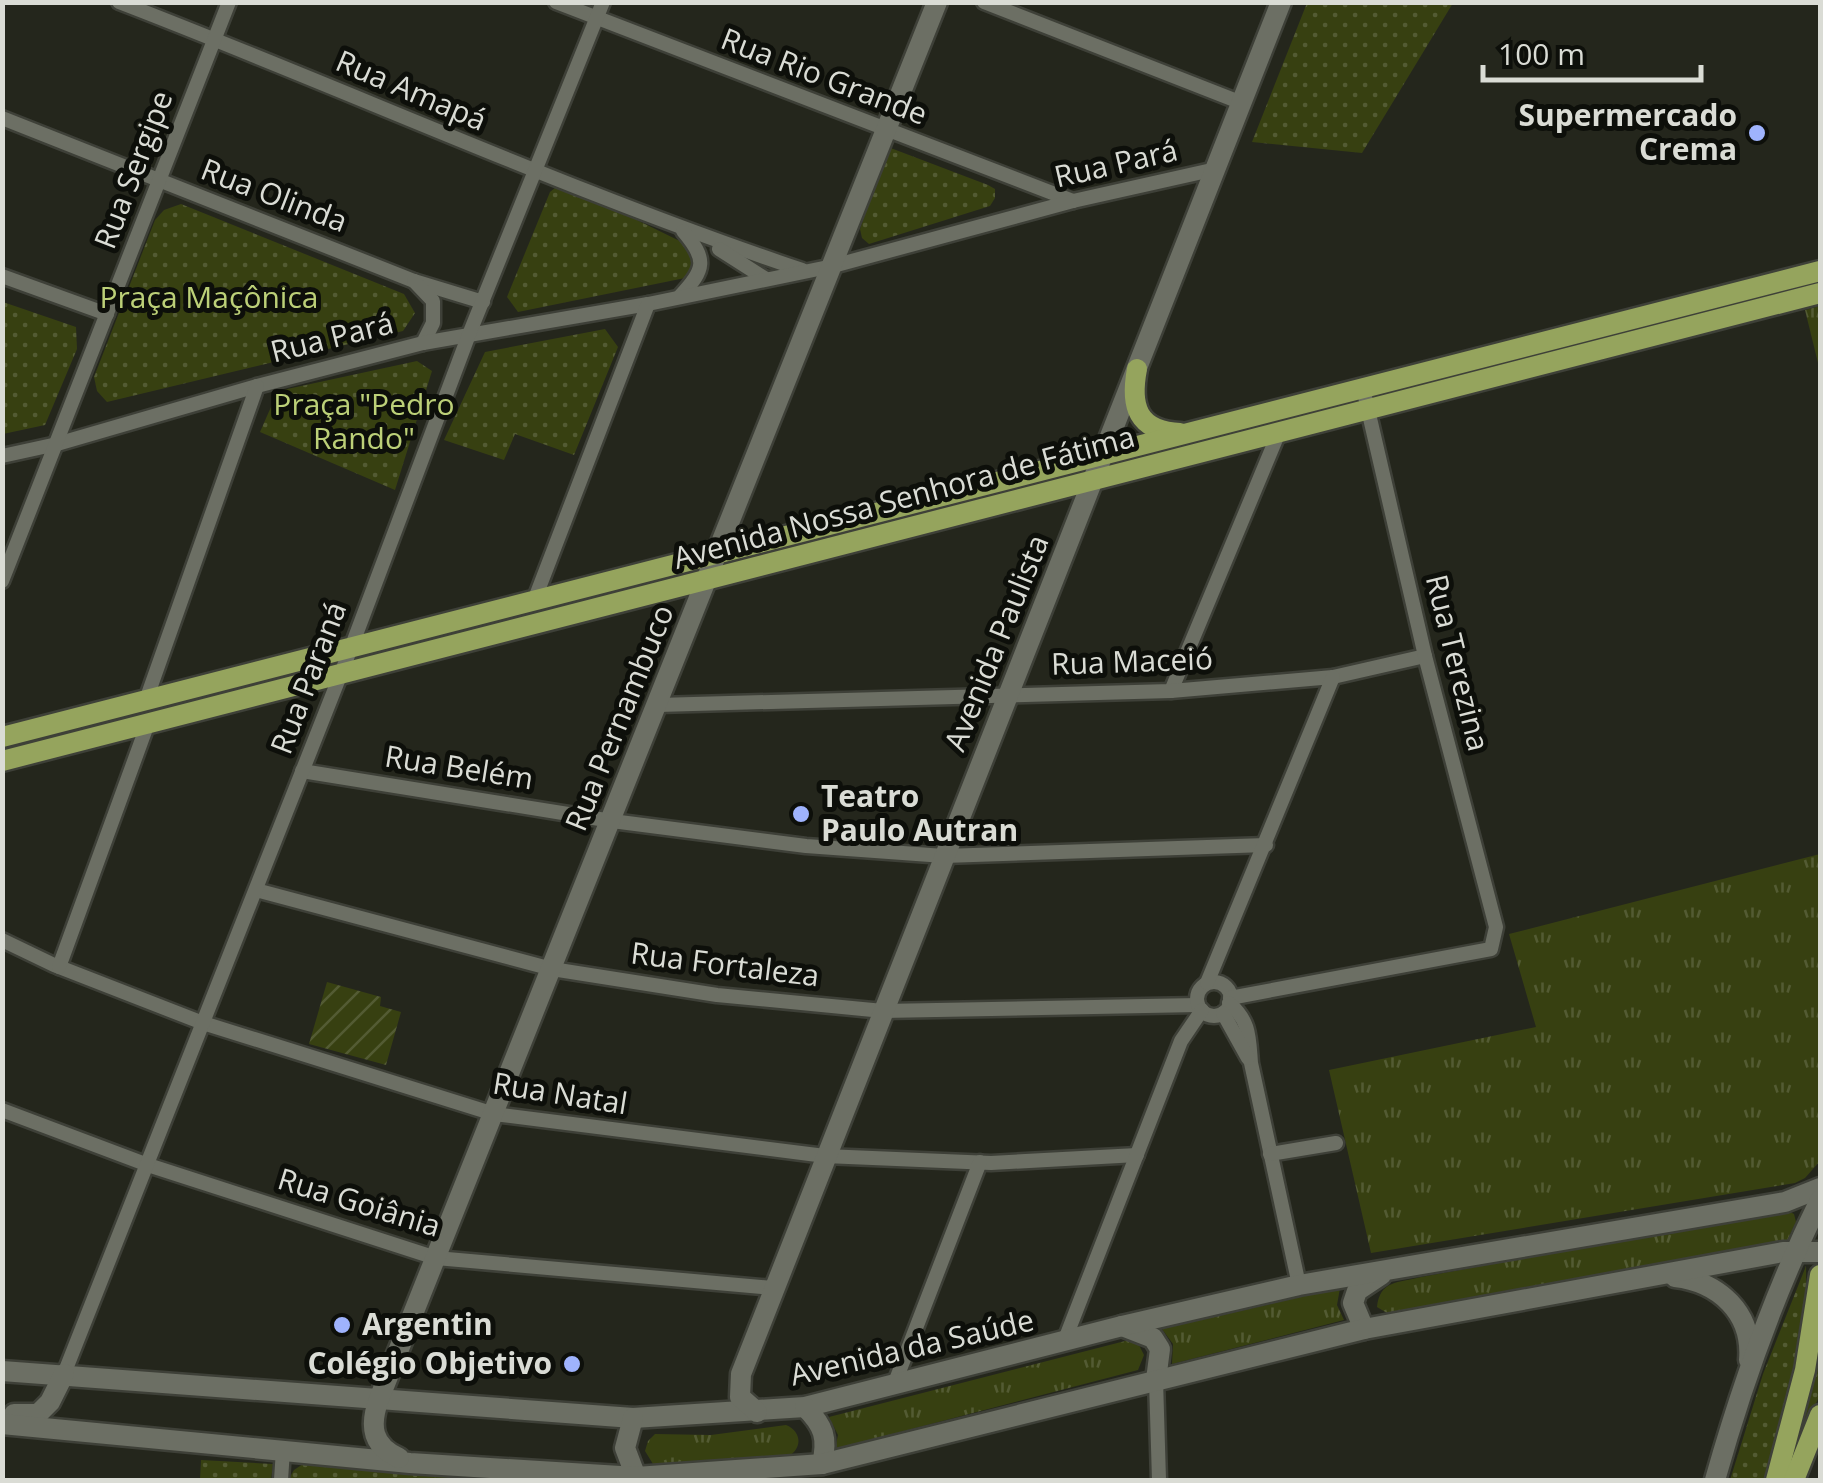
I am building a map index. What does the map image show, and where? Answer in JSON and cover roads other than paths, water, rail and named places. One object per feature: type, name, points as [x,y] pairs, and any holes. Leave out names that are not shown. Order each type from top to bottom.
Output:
[{"type":"main road","name":"Rua Pernambuco","points":[[379,1400],[937,2]]},
{"type":"main road","name":"Avenida Paulista","points":[[757,1412],[740,1397],[739,1383],[773,1288],[1281,2]]},
{"type":"main road","name":"Avenida Nossa Senhora de Fátima","points":[[2,736],[1820,272]]},
{"type":"main road","name":"Avenida Nossa Senhora de Fátima","points":[[2,761],[1820,293]]},
{"type":"main road","points":[[1138,369],[1133,398],[1143,420],[1170,433],[1187,433]]},
{"type":"main road","name":"Avenida da Saúde","points":[[2,1370],[632,1418],[805,1408],[1122,1326],[1300,1285],[1786,1202],[1820,1188]]},
{"type":"main road","points":[[1715,1480],[1748,1375],[1795,1250],[1820,1200]]},
{"type":"main road","points":[[2,1424],[410,1463],[636,1479],[822,1472],[1156,1380],[1364,1329],[1795,1250],[1820,1252]]},
{"type":"main road","points":[[1364,1329],[1352,1304],[1357,1292],[1391,1270]]},
{"type":"main road","points":[[1658,1276],[1699,1282],[1730,1302],[1747,1327],[1751,1342],[1748,1375]]},
{"type":"main road","points":[[1776,1480],[1805,1370],[1820,1276]]},
{"type":"main road","points":[[1122,1326],[1153,1338],[1160,1348],[1156,1380]]},
{"type":"main road","points":[[2,1414],[38,1414],[50,1402],[64,1374]]},
{"type":"main road","points":[[379,1400],[373,1415],[374,1437],[386,1452],[410,1463]]},
{"type":"main road","points":[[805,1408],[824,1430],[822,1472]]},
{"type":"main road","points":[[1794,1480],[1820,1415]]},
{"type":"main road","points":[[632,1418],[625,1448],[636,1479]]},
{"type":"street","name":"Rua Amapá","points":[[119,2],[536,173],[683,230],[805,271]]},
{"type":"street","name":"Rua Sergipe","points":[[2,581],[229,2]]},
{"type":"street","name":"Rua Rio Grande","points":[[556,2],[886,132],[1074,201]]},
{"type":"street","name":"Rua Paraná","points":[[64,1374],[351,648],[468,337],[603,2]]},
{"type":"street","points":[[984,2],[1242,102]]},
{"type":"street","name":"Rua Olinda","points":[[2,118],[414,281],[482,302]]},
{"type":"street","name":"Rua Pará","points":[[2,456],[423,343],[648,304],[833,266],[1074,201],[1216,169]]},
{"type":"street","name":"Rua Amapá","points":[[683,230],[766,279]]},
{"type":"street","points":[[680,297],[698,275],[702,261],[698,248],[683,230]]},
{"type":"street","points":[[2,276],[107,314]]},
{"type":"street","points":[[414,281],[433,301],[432,324],[423,343]]},
{"type":"street","points":[[534,601],[648,304]]},
{"type":"street","points":[[146,700],[256,386]]},
{"type":"street","name":"Rua Terezina","points":[[1222,995],[1292,988],[1491,950],[1496,928],[1425,656],[1363,388]]},
{"type":"street","points":[[1171,691],[1279,432]]},
{"type":"street","name":"Rua Maceió","points":[[658,705],[1171,691],[1334,677],[1425,656]]},
{"type":"street","points":[[1222,995],[1230,929],[1334,677]]},
{"type":"street","points":[[59,966],[148,723]]},
{"type":"street","name":"Rua Belém","points":[[302,771],[612,821],[806,846],[944,856],[1266,845]]},
{"type":"street","name":"Rua Fortaleza","points":[[256,890],[552,968],[717,996],[883,1011],[1202,1010],[1222,995]]},
{"type":"street","name":"Rua Natal","points":[[2,940],[203,1023],[494,1114],[826,1156],[980,1162],[1137,1155]]},
{"type":"street","points":[[1064,1342],[1186,1032],[1202,1010],[1199,990],[1222,995],[1246,1020],[1251,1063],[1300,1285]]},
{"type":"street","name":"Rua Goiânia","points":[[4,1115],[436,1258],[773,1288]]},
{"type":"street","points":[[1270,1154],[1336,1143]]},
{"type":"street","points":[[894,1385],[980,1162]]},
{"type":"street","points":[[1156,1380],[1159,1480]]},
{"type":"street","points":[[281,1480],[283,1450]]},
{"type":"place","name":"Supermercado Crema","points":[[1757,133]]},
{"type":"place","name":"Teatro Paulo Autran","points":[[801,814]]},
{"type":"place","name":"Argentin","points":[[342,1325]]},
{"type":"place","name":"Colégio Objetivo","points":[[572,1364]]},
{"type":"park label","name":"Praça Maçônica","points":[[209,298]]},
{"type":"park label","name":"Praça \"Pedro Rando\"","points":[[364,422]]}]
